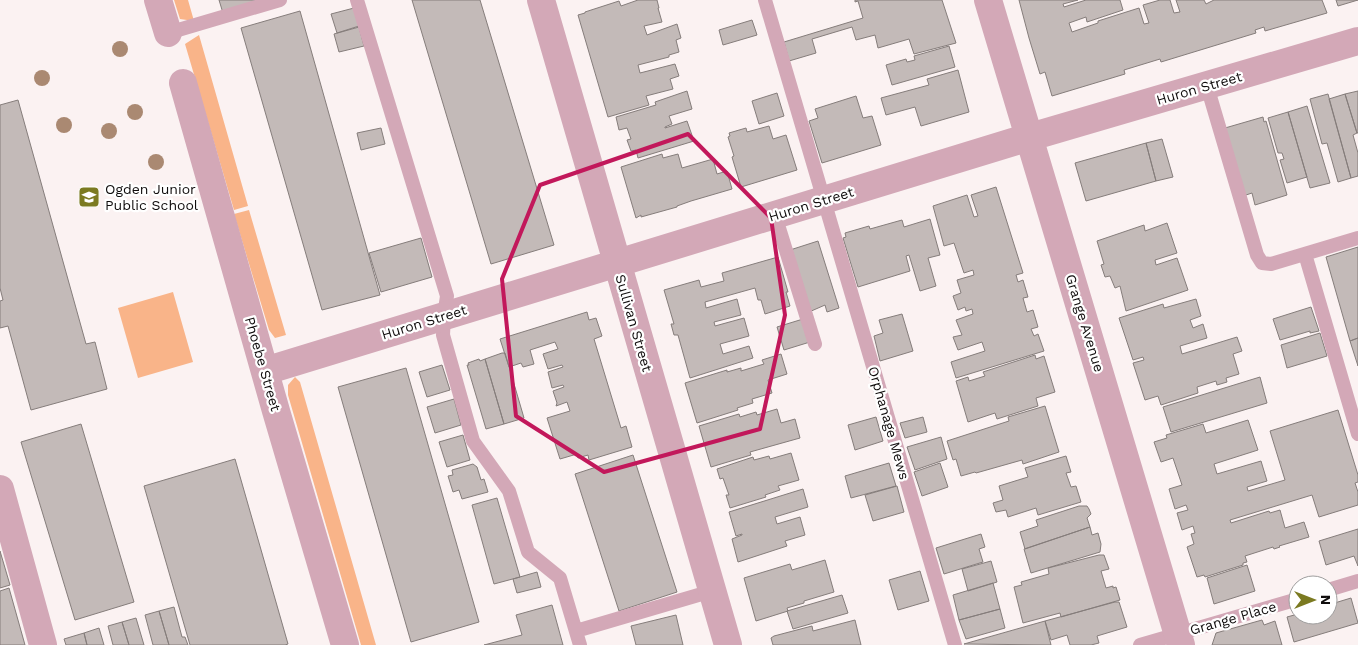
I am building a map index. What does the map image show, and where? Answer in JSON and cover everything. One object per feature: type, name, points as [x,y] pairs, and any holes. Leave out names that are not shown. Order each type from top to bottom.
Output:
[{"type":"street","points":[[158,0],[168,33]]},
{"type":"street","name":"Sullivan Street","points":[[541,0],[728,645]]},
{"type":"street","name":"Grange Avenue","points":[[988,0],[1180,639]]},
{"type":"street","name":"Huron Street","points":[[265,371],[823,200],[1358,41]]},
{"type":"street","name":"Phoebe Street","points":[[183,83],[345,645]]},
{"type":"street","points":[[0,489],[44,645]]},
{"type":"lane","points":[[168,33],[280,0]]},
{"type":"lane","points":[[357,0],[447,296],[443,335],[473,441],[509,491],[528,552],[560,578],[580,645]]},
{"type":"lane","name":"Orphanage Mews","points":[[765,0],[955,645]]},
{"type":"lane","points":[[1207,86],[1257,255],[1262,263],[1271,264],[1358,238]]},
{"type":"lane","points":[[776,215],[815,344]]},
{"type":"lane","points":[[1305,254],[1358,434]]},
{"type":"lane","points":[[1338,587],[1358,581]]},
{"type":"lane","points":[[576,631],[712,592]]},
{"type":"lane","name":"Grange Place","points":[[1140,645],[1180,639],[1288,602]]},
{"type":"highlighted area","points":[[688,134],[771,218],[785,315],[760,429],[604,472],[516,416],[502,279],[540,185]]},
{"type":"shaded area","points":[[174,0],[188,0],[194,21],[180,19]]},
{"type":"shaded area","points":[[199,35],[248,206],[234,210],[185,44]]},
{"type":"shaded area","points":[[249,210],[286,335],[275,338],[269,330],[234,214]]},
{"type":"shaded area","points":[[173,292],[193,362],[138,378],[118,308]]},
{"type":"shaded area","points":[[295,377],[300,382],[376,645],[361,645],[288,395],[288,385]]},
{"type":"building","points":[[219,0],[262,0],[223,13]]},
{"type":"building","points":[[412,0],[480,0],[554,245],[491,264]]},
{"type":"building","points":[[638,0],[657,0],[662,22],[644,26],[647,35],[677,24],[681,38],[676,40],[679,52],[669,55],[669,57],[638,65],[640,73],[675,64],[679,76],[670,79],[673,89],[646,96],[649,105],[608,117],[578,15],[619,1],[621,6]]},
{"type":"building","points":[[855,0],[942,0],[956,43],[914,54],[909,39],[878,48],[875,35],[856,40],[852,27],[812,39],[816,53],[789,61],[784,42],[863,18],[858,1],[855,2]]},
{"type":"building","points":[[1019,0],[1078,0],[1063,4],[1064,7],[1086,0],[1120,0],[1123,10],[1087,22],[1086,17],[1069,23],[1072,32],[1098,23],[1098,21],[1139,8],[1144,24],[1149,23],[1143,5],[1160,0],[1170,0],[1174,13],[1180,12],[1176,0],[1204,0],[1206,4],[1214,0],[1322,0],[1327,13],[1265,31],[1264,27],[1255,30],[1256,33],[1161,62],[1160,59],[1124,70],[1125,74],[1052,96],[1045,72],[1040,74]]},
{"type":"building","points":[[1336,0],[1358,0],[1338,6]]},
{"type":"building","points":[[354,8],[359,26],[337,33],[331,14]]},
{"type":"building","points":[[300,11],[380,295],[322,310],[241,28]]},
{"type":"building","points":[[752,20],[757,35],[723,45],[719,30]]},
{"type":"building","points":[[359,27],[364,46],[339,52],[334,34]]},
{"type":"building","points":[[949,46],[955,67],[892,85],[886,65],[906,59],[907,62],[915,60],[914,56]]},
{"type":"building","points":[[958,70],[969,112],[921,126],[915,107],[886,115],[881,98],[929,85],[927,79]]},
{"type":"building","points":[[687,91],[692,109],[669,116],[672,124],[665,128],[687,121],[694,141],[638,158],[636,150],[631,151],[627,140],[631,139],[627,128],[619,130],[616,117],[656,105],[655,102]]},
{"type":"building","points":[[1358,91],[1358,133],[1357,133],[1345,94]]},
{"type":"building","points":[[777,93],[784,116],[759,124],[752,101]]},
{"type":"building","points":[[1328,94],[1351,178],[1338,182],[1327,143],[1322,144],[1310,99]]},
{"type":"building","points":[[1345,94],[1357,133],[1353,135],[1358,153],[1358,176],[1351,178],[1329,99]]},
{"type":"building","points":[[856,96],[863,118],[872,116],[881,145],[822,163],[809,121],[818,118],[815,109]]},
{"type":"building","points":[[18,100],[86,344],[95,342],[107,389],[31,410],[8,326],[0,328],[0,301],[3,300],[0,288],[0,105]]},
{"type":"building","points":[[1307,106],[1330,183],[1310,188],[1288,112]]},
{"type":"building","points":[[1288,112],[1307,177],[1287,183],[1280,160],[1284,159],[1282,153],[1278,153],[1268,118]]},
{"type":"building","points":[[1263,117],[1264,122],[1266,121],[1287,195],[1255,205],[1252,193],[1243,196],[1225,128]]},
{"type":"building","points":[[769,126],[773,139],[786,135],[797,170],[741,187],[732,157],[734,156],[728,137],[730,136],[729,133],[746,128],[747,132]]},
{"type":"building","points":[[381,128],[385,144],[361,150],[357,133]]},
{"type":"building","points":[[1162,139],[1173,177],[1156,181],[1146,143]]},
{"type":"building","points":[[1146,143],[1156,181],[1086,201],[1075,163]]},
{"type":"building","points":[[662,154],[663,158],[678,154],[682,168],[713,159],[717,174],[727,171],[732,189],[636,218],[621,167]]},
{"type":"building","points":[[996,187],[1023,273],[1016,275],[1018,282],[1023,280],[1028,297],[1023,298],[1027,312],[1033,310],[1038,327],[1031,329],[1034,336],[1038,334],[1044,351],[956,378],[951,362],[985,351],[982,342],[958,350],[953,337],[962,335],[956,320],[973,314],[972,309],[966,311],[965,307],[958,310],[953,296],[961,293],[957,280],[974,275],[973,270],[964,273],[954,243],[944,246],[933,206],[967,195],[974,217],[978,216],[971,195]]},
{"type":"building","points":[[930,219],[940,255],[928,258],[936,286],[920,291],[909,255],[906,256],[910,271],[858,287],[843,238],[846,237],[845,233],[869,226],[870,229],[902,220],[904,227]]},
{"type":"building","points":[[1167,223],[1177,253],[1155,260],[1156,265],[1177,258],[1188,290],[1126,311],[1120,286],[1115,288],[1110,276],[1105,277],[1101,265],[1104,264],[1097,241],[1144,225],[1145,231]]},
{"type":"building","points":[[421,238],[432,277],[381,292],[369,253]]},
{"type":"building","points":[[818,241],[839,308],[827,312],[825,305],[809,312],[790,250]]},
{"type":"building","points":[[1358,247],[1358,338],[1350,341],[1326,257]]},
{"type":"building","points":[[778,257],[790,306],[765,314],[761,300],[758,300],[755,288],[705,302],[706,308],[737,299],[741,315],[714,322],[715,326],[744,318],[749,336],[720,344],[723,354],[749,346],[753,358],[690,378],[678,335],[674,335],[671,324],[674,324],[664,290],[699,280],[701,287],[724,281],[722,273]]},
{"type":"building","points":[[1196,299],[1201,316],[1190,320],[1193,328],[1203,324],[1207,338],[1180,346],[1182,354],[1237,337],[1242,351],[1233,354],[1239,374],[1226,378],[1227,382],[1217,385],[1216,381],[1197,387],[1198,393],[1161,405],[1158,396],[1145,400],[1133,363],[1144,360],[1143,357],[1133,360],[1119,318],[1163,304],[1164,308]]},
{"type":"building","points":[[1311,307],[1319,331],[1310,333],[1310,331],[1280,340],[1273,319]]},
{"type":"building","points":[[587,312],[589,320],[596,318],[602,336],[594,339],[621,428],[626,426],[632,447],[589,460],[588,455],[578,458],[577,454],[560,459],[547,418],[570,411],[567,402],[556,406],[557,403],[553,391],[564,387],[563,385],[552,388],[548,372],[563,367],[562,365],[548,369],[543,354],[558,349],[555,342],[530,350],[534,364],[523,367],[521,363],[509,367],[500,339]]},
{"type":"building","points":[[902,314],[913,351],[880,361],[874,336],[883,333],[879,320]]},
{"type":"building","points":[[803,319],[810,342],[784,350],[777,327]]},
{"type":"building","points":[[1320,333],[1327,356],[1287,368],[1281,345]]},
{"type":"building","points":[[1358,338],[1358,366],[1350,341]]},
{"type":"building","points":[[505,353],[524,418],[504,424],[485,359]]},
{"type":"building","points":[[781,354],[787,374],[768,380],[772,393],[752,399],[753,403],[737,408],[738,410],[697,423],[685,383],[727,370],[727,372],[741,368],[741,371],[764,364],[762,360]]},
{"type":"building","points":[[1035,355],[1036,359],[1044,356],[1055,392],[1036,398],[1038,406],[997,419],[995,413],[968,422],[956,381],[968,377],[969,381],[985,376],[983,372]]},
{"type":"building","points":[[479,359],[480,361],[485,359],[504,424],[486,429],[467,365]]},
{"type":"building","points":[[442,365],[450,390],[427,397],[419,372]]},
{"type":"building","points":[[406,368],[479,622],[411,642],[338,387]]},
{"type":"building","points":[[1260,377],[1267,403],[1171,432],[1163,407]]},
{"type":"building","points":[[454,399],[461,425],[435,433],[427,407]]},
{"type":"building","points":[[1045,406],[1059,452],[1023,464],[1022,460],[961,476],[956,459],[953,460],[947,441],[1009,421],[1008,417]]},
{"type":"building","points":[[777,409],[781,423],[795,419],[800,438],[750,452],[751,455],[711,467],[699,426],[739,414],[740,417],[756,412],[757,415]]},
{"type":"building","points":[[1338,410],[1358,475],[1358,482],[1355,483],[1358,492],[1358,505],[1319,517],[1312,495],[1230,520],[1231,523],[1269,511],[1270,513],[1280,510],[1285,528],[1304,522],[1309,537],[1274,549],[1273,547],[1245,556],[1247,562],[1243,563],[1243,565],[1205,577],[1204,575],[1197,577],[1187,547],[1194,544],[1191,534],[1195,533],[1193,526],[1182,530],[1177,513],[1188,510],[1186,505],[1175,509],[1169,489],[1182,485],[1173,458],[1161,462],[1154,442],[1167,438],[1166,435],[1203,424],[1206,433],[1248,420],[1258,450],[1214,464],[1217,474],[1261,461],[1267,481],[1247,487],[1248,491],[1285,480],[1270,431]]},
{"type":"building","points":[[876,417],[883,441],[855,450],[848,425]]},
{"type":"building","points":[[923,417],[927,432],[905,438],[900,423]]},
{"type":"building","points":[[81,424],[134,602],[75,620],[21,442]]},
{"type":"building","points":[[463,435],[470,460],[447,467],[439,442]]},
{"type":"building","points":[[941,437],[947,459],[915,470],[907,447]]},
{"type":"building","points":[[791,453],[799,480],[778,486],[780,490],[765,495],[766,497],[730,508],[726,495],[729,495],[723,478],[720,479],[717,469],[753,457],[754,460],[769,456],[770,459]]},
{"type":"building","points":[[633,455],[677,592],[619,611],[575,474]]},
{"type":"building","points":[[1066,456],[1071,472],[1066,473],[1071,487],[1076,486],[1081,502],[1038,515],[1036,508],[1008,517],[1006,510],[996,512],[993,503],[1003,500],[999,486],[1028,477],[1025,468]]},
{"type":"building","points":[[235,459],[288,644],[285,645],[190,645],[144,486]]},
{"type":"building","points":[[889,463],[896,486],[851,498],[845,476]]},
{"type":"building","points":[[940,463],[948,487],[922,496],[914,472]]},
{"type":"building","points":[[473,464],[477,467],[481,480],[484,479],[488,492],[462,499],[459,490],[453,492],[448,476],[453,475],[452,470]]},
{"type":"building","points":[[897,486],[904,512],[873,521],[865,495]]},
{"type":"building","points":[[803,489],[808,507],[775,517],[777,524],[800,517],[805,535],[785,541],[787,546],[738,562],[732,539],[742,534],[736,536],[729,512]]},
{"type":"building","points":[[497,498],[520,577],[494,584],[472,505]]},
{"type":"building","points":[[1079,506],[1087,506],[1089,509],[1091,514],[1087,518],[1090,527],[1025,549],[1020,532],[1038,526],[1036,520]]},
{"type":"building","points":[[1090,527],[1092,535],[1098,533],[1101,544],[1100,552],[1031,573],[1024,549]]},
{"type":"building","points":[[1358,529],[1358,566],[1354,556],[1326,565],[1319,541]]},
{"type":"building","points":[[981,534],[985,547],[979,549],[983,562],[944,574],[936,548]]},
{"type":"building","points":[[0,551],[10,585],[0,588]]},
{"type":"building","points":[[1104,555],[1109,569],[1101,571],[1106,588],[1116,587],[1120,600],[1061,617],[1060,613],[1023,623],[1014,587],[1022,585],[1021,582],[1049,574],[1048,568]]},
{"type":"building","points":[[825,560],[834,592],[804,601],[804,603],[787,608],[788,611],[756,621],[744,578],[790,564],[792,570]]},
{"type":"building","points":[[991,561],[997,582],[968,591],[962,569]]},
{"type":"building","points":[[1247,565],[1255,591],[1214,604],[1207,578]]},
{"type":"building","points":[[920,571],[929,601],[898,610],[889,580]]},
{"type":"building","points":[[537,572],[541,587],[517,593],[513,579]]},
{"type":"building","points":[[993,583],[1000,609],[959,620],[953,595]]},
{"type":"building","points":[[9,588],[25,645],[0,645],[0,591]]},
{"type":"building","points":[[842,595],[848,613],[793,629],[787,611]]},
{"type":"building","points":[[1351,598],[1358,623],[1294,642],[1289,625],[1338,625],[1338,602]]},
{"type":"building","points":[[1119,602],[1127,627],[1097,636],[1099,643],[1091,645],[1070,645],[1067,635],[1051,640],[1045,621]]},
{"type":"building","points":[[552,605],[563,645],[484,645],[522,635],[516,615]]},
{"type":"building","points":[[174,607],[182,637],[185,637],[188,645],[169,645],[159,611]]},
{"type":"building","points":[[1000,609],[1005,628],[966,639],[959,620]]},
{"type":"building","points":[[159,611],[169,645],[153,645],[145,615]]},
{"type":"building","points":[[676,615],[683,645],[636,645],[631,626]]},
{"type":"building","points":[[136,618],[144,645],[129,645],[122,622]]},
{"type":"building","points":[[855,620],[861,645],[773,645],[771,638],[812,626],[813,631]]},
{"type":"building","points":[[1262,620],[1264,625],[1275,621],[1282,645],[1212,645],[1216,633]]},
{"type":"building","points":[[1045,621],[1051,645],[964,644]]},
{"type":"building","points":[[122,622],[129,645],[113,645],[108,626]]},
{"type":"building","points":[[99,628],[104,645],[87,645],[84,633]]},
{"type":"building","points":[[84,633],[87,645],[66,645],[64,639]]},
{"type":"place","name":"Ogden Junior Public School","points":[[89,197]]}]
